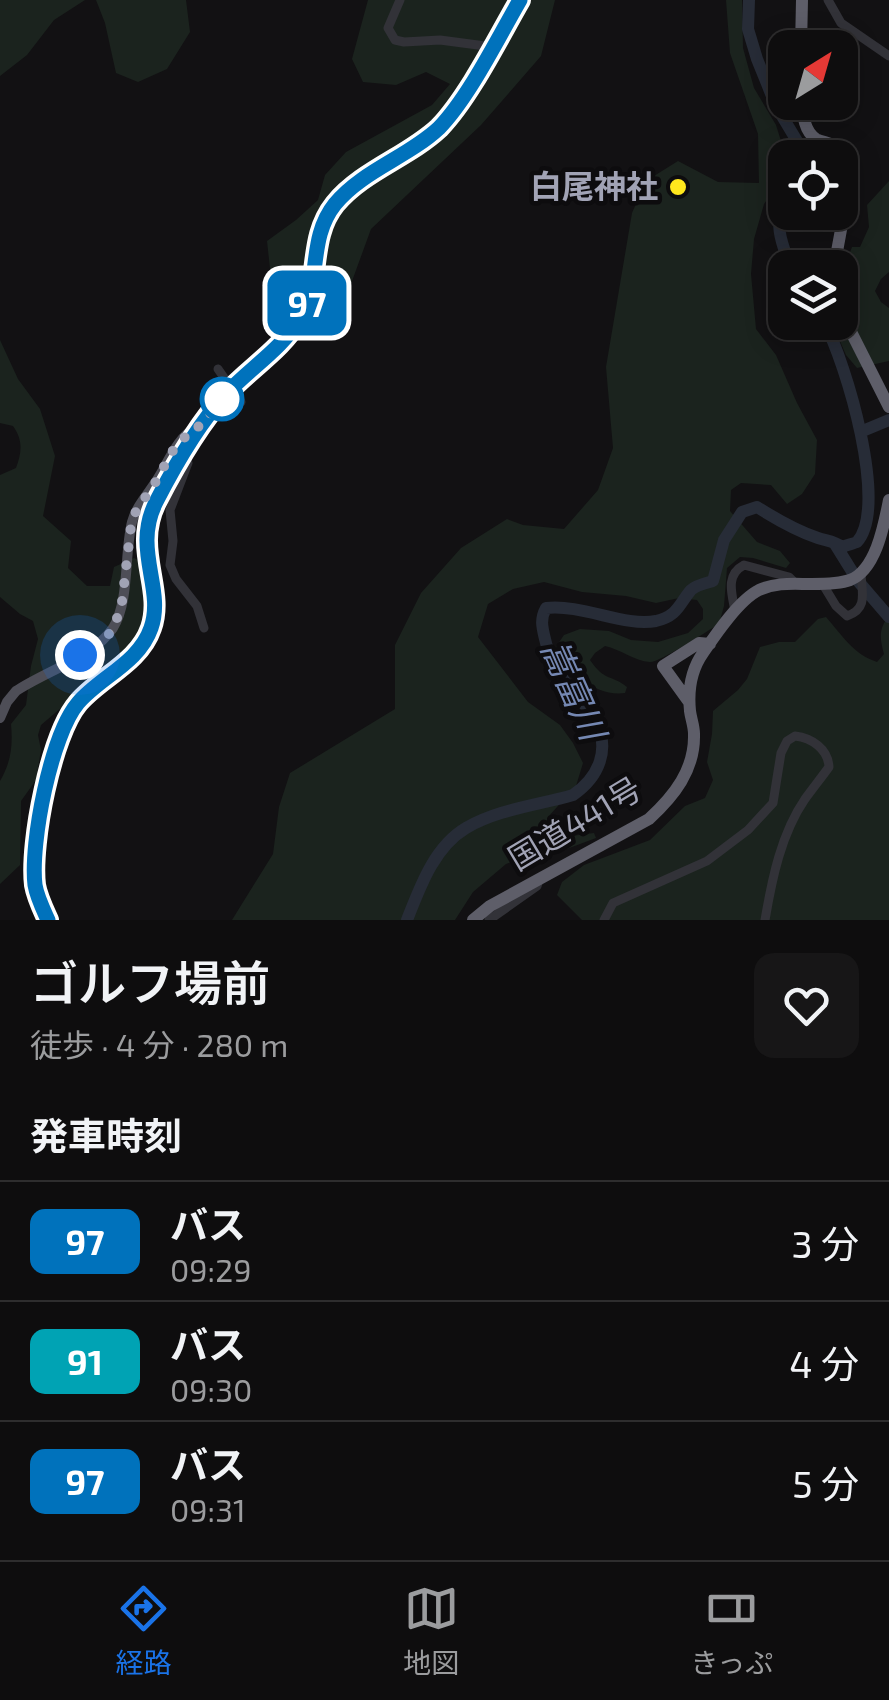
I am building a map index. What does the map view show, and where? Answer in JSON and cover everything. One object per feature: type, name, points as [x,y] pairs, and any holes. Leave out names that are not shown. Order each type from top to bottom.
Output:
[{"type":"highway","points":[[48,920],[35,887],[34,858],[56,741],[81,699],[129,660],[152,628],[154,610],[146,543],[156,503],[200,426],[222,398],[294,330],[309,296],[318,237],[338,201],[438,128],[460,101],[520,0]]},
{"type":"highway","points":[[801,30],[802,0]]},
{"type":"highway","points":[[806,120],[808,130],[838,150],[843,159],[846,188],[837,250]]},
{"type":"highway","points":[[855,340],[889,406]]},
{"type":"highway","points":[[861,574],[884,528],[889,500]]},
{"type":"highway","name":"国道441号","points":[[474,920],[490,906],[649,818],[666,803],[691,761],[694,734],[689,693],[693,672],[701,655],[748,597],[774,585],[822,584],[852,580],[861,574]]},
{"type":"highway","name":"国道441号","points":[[690,702],[663,666],[699,643],[710,644]]},
{"type":"main road","points":[[0,718],[16,691],[108,636],[121,610],[136,511],[170,454],[192,429],[200,426]]},
{"type":"street","points":[[400,0],[388,28],[395,40],[440,40],[493,47]]},
{"type":"street","points":[[828,0],[841,22],[889,56]]},
{"type":"street","points":[[218,369],[241,402]]},
{"type":"street","points":[[186,452],[188,463],[170,510],[170,564],[176,579],[198,606],[204,628]]},
{"type":"street","points":[[735,611],[732,577],[744,565],[789,577],[795,583]]},
{"type":"street","points":[[822,584],[847,616],[862,606],[861,574]]},
{"type":"street","points":[[604,920],[613,902],[707,861],[748,830],[773,802],[787,741],[795,736],[804,737],[823,750],[830,767],[792,822],[772,883],[765,920]]},
{"type":"street","points":[[489,920],[538,886],[538,880]]},
{"type":"shaded area","points":[[0,0],[85,0],[54,20],[27,55],[0,76]]},
{"type":"shaded area","points":[[96,0],[186,0],[190,32],[167,69],[138,82],[116,73]]},
{"type":"shaded area","points":[[368,0],[555,0],[541,56],[481,125],[371,229],[336,325],[312,337],[275,314],[267,241],[318,200],[325,175],[346,152],[432,105],[450,84],[426,72],[396,85],[363,82],[352,59]]},
{"type":"shaded area","points":[[726,0],[742,0],[743,48],[754,88],[781,140],[768,140],[768,198],[754,239],[751,274],[756,329],[776,355],[817,440],[815,474],[802,494],[787,504],[771,485],[741,483],[731,490],[730,511],[757,542],[780,551],[790,563],[786,568],[740,557],[727,568],[719,624],[664,657],[644,661],[605,646],[595,653],[590,660],[595,667],[627,687],[625,693],[593,687],[575,674],[555,648],[564,635],[580,629],[609,631],[631,640],[658,642],[688,633],[703,619],[703,609],[697,600],[679,598],[656,603],[544,582],[513,589],[488,604],[478,637],[528,702],[560,725],[583,763],[576,786],[548,817],[547,827],[556,838],[594,833],[596,838],[548,856],[529,855],[506,864],[473,892],[455,920],[232,920],[273,854],[279,807],[290,773],[395,709],[395,645],[421,593],[461,548],[507,519],[523,525],[564,529],[598,490],[613,448],[606,367],[632,213],[646,181],[678,161],[718,182],[759,183],[758,134],[730,53]]},
{"type":"shaded area","points":[[889,181],[889,272],[875,291],[889,308],[889,361],[857,368],[839,340],[858,340],[858,250],[851,250],[860,247],[869,227],[867,205]]},
{"type":"shaded area","points":[[0,340],[18,379],[40,409],[55,456],[43,516],[71,541],[68,568],[87,586],[110,586],[114,567],[134,558],[140,561],[144,573],[145,604],[141,630],[129,650],[41,725],[36,780],[21,801],[20,865],[0,884],[0,781],[10,754],[11,724],[26,705],[38,639],[33,621],[0,597],[0,475],[16,468],[21,446],[13,426],[0,423]]},
{"type":"shaded area","points":[[889,616],[889,920],[582,920],[557,895],[562,882],[584,865],[650,840],[685,806],[705,798],[713,780],[707,762],[713,711],[747,679],[760,647],[795,642],[818,619],[826,617],[855,649],[877,662],[884,654],[881,634]]},
{"type":"waterway","name":"嵩富川","points":[[749,0],[748,29],[757,59],[776,106],[796,140]]},
{"type":"waterway","name":"嵩富川","points":[[780,230],[784,250]]},
{"type":"waterway","name":"嵩富川","points":[[407,920],[429,869],[455,836],[491,816],[573,795],[596,771],[602,752],[600,731],[552,662],[542,627],[546,608],[574,609],[631,621],[663,619],[674,613],[693,588],[713,581],[724,540],[742,512],[757,507],[794,528],[842,547],[857,542],[866,524],[866,468],[853,400],[832,340]]},
{"type":"waterway","points":[[865,430],[889,420]]},
{"type":"waterway","points":[[835,544],[858,581],[889,617]]},
{"type":"bus line","name":"97","points":[[48,920],[35,887],[34,858],[56,741],[81,699],[129,660],[152,628],[154,610],[146,543],[156,503],[200,426],[222,398],[294,330],[309,296],[318,237],[338,201],[438,128],[460,101],[520,0]]},
{"type":"place","name":"白尾神社","points":[[678,187]]},
{"type":"route","points":[[80,655],[108,636],[121,610],[136,511],[170,454],[222,399]]}]
